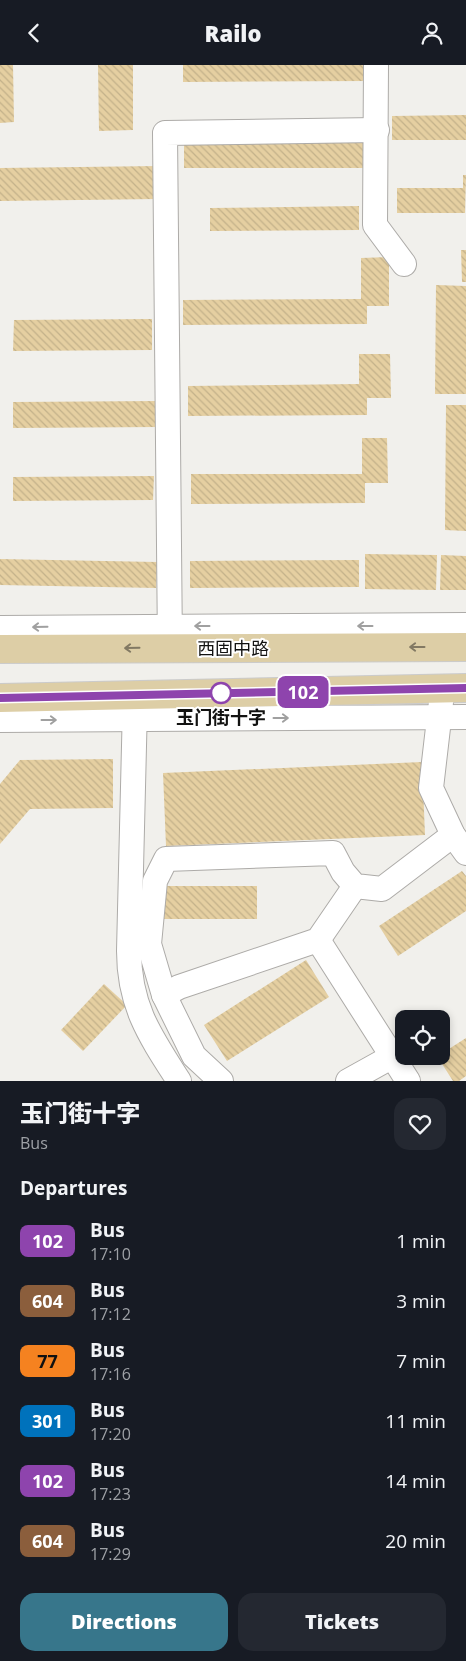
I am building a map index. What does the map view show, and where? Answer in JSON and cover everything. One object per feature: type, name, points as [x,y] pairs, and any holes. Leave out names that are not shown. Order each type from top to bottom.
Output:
[{"type":"main road","name":"西固中路","points":[[0,649],[170,637],[466,647]]},
{"type":"main road","points":[[0,698],[135,707],[454,689]]},
{"type":"street","points":[[376,65],[375,225],[404,264]]},
{"type":"street","points":[[170,637],[165,133],[377,130]]},
{"type":"street","points":[[0,628],[170,637],[466,625]]},
{"type":"street","points":[[221,1081],[194,1056],[164,995],[149,944],[155,881],[166,859],[334,853],[342,872],[356,886],[382,889],[460,844],[431,788],[440,717],[454,689]]},
{"type":"street","points":[[135,707],[129,951],[130,979],[145,1026],[179,1081]]},
{"type":"street","points":[[0,720],[135,707],[466,717]]},
{"type":"street","points":[[164,995],[179,987],[318,940],[356,886]]},
{"type":"street","points":[[318,940],[408,1081]]},
{"type":"street","points":[[348,1081],[393,1056]]},
{"type":"building","points":[[0,65],[13,65],[14,122],[0,123]]},
{"type":"building","points":[[98,65],[133,65],[133,130],[99,131]]},
{"type":"building","points":[[183,65],[368,65],[368,81],[183,82]]},
{"type":"building","points":[[466,115],[466,140],[392,140],[392,116]]},
{"type":"building","points":[[369,140],[369,168],[184,168],[184,141]]},
{"type":"building","points":[[158,166],[158,199],[0,201],[0,168]]},
{"type":"building","points":[[463,175],[466,175],[465,213],[397,213],[397,188],[463,188]]},
{"type":"building","points":[[359,206],[359,230],[210,231],[210,208]]},
{"type":"building","points":[[461,250],[466,250],[466,282],[462,282]]},
{"type":"building","points":[[389,257],[389,306],[367,306],[367,324],[183,325],[183,300],[361,299],[361,258]]},
{"type":"building","points":[[436,285],[466,286],[466,394],[435,394]]},
{"type":"building","points":[[152,319],[152,350],[13,351],[14,320]]},
{"type":"building","points":[[359,354],[390,354],[391,398],[367,398],[367,415],[188,416],[188,386],[359,384]]},
{"type":"building","points":[[159,401],[159,427],[13,428],[13,402]]},
{"type":"building","points":[[446,405],[466,405],[466,531],[445,530]]},
{"type":"building","points":[[362,438],[387,438],[388,483],[365,483],[365,503],[191,504],[191,474],[362,474]]},
{"type":"building","points":[[154,476],[153,500],[13,501],[13,477]]},
{"type":"building","points":[[365,554],[437,555],[436,590],[365,589]]},
{"type":"building","points":[[441,555],[466,556],[466,590],[440,590]]},
{"type":"building","points":[[0,559],[157,562],[156,588],[0,585]]},
{"type":"building","points":[[359,560],[359,587],[190,588],[190,561]]},
{"type":"building","points":[[113,759],[113,808],[30,809],[0,844],[0,784],[20,760]]},
{"type":"building","points":[[422,762],[425,835],[166,846],[163,773]]},
{"type":"building","points":[[462,871],[466,876],[466,911],[398,956],[379,926]]},
{"type":"building","points":[[163,886],[257,886],[257,919],[163,919]]},
{"type":"building","points":[[306,960],[329,997],[227,1061],[204,1025]]},
{"type":"building","points":[[104,984],[127,1005],[83,1051],[61,1030]]},
{"type":"building","points":[[466,1038],[466,1076],[459,1081],[453,1081],[443,1065],[450,1065],[450,1048]]},
{"type":"bus line","name":"102","points":[[0,698],[466,688]]},
{"type":"place","name":"玉门街十字","points":[[221,693]]}]
